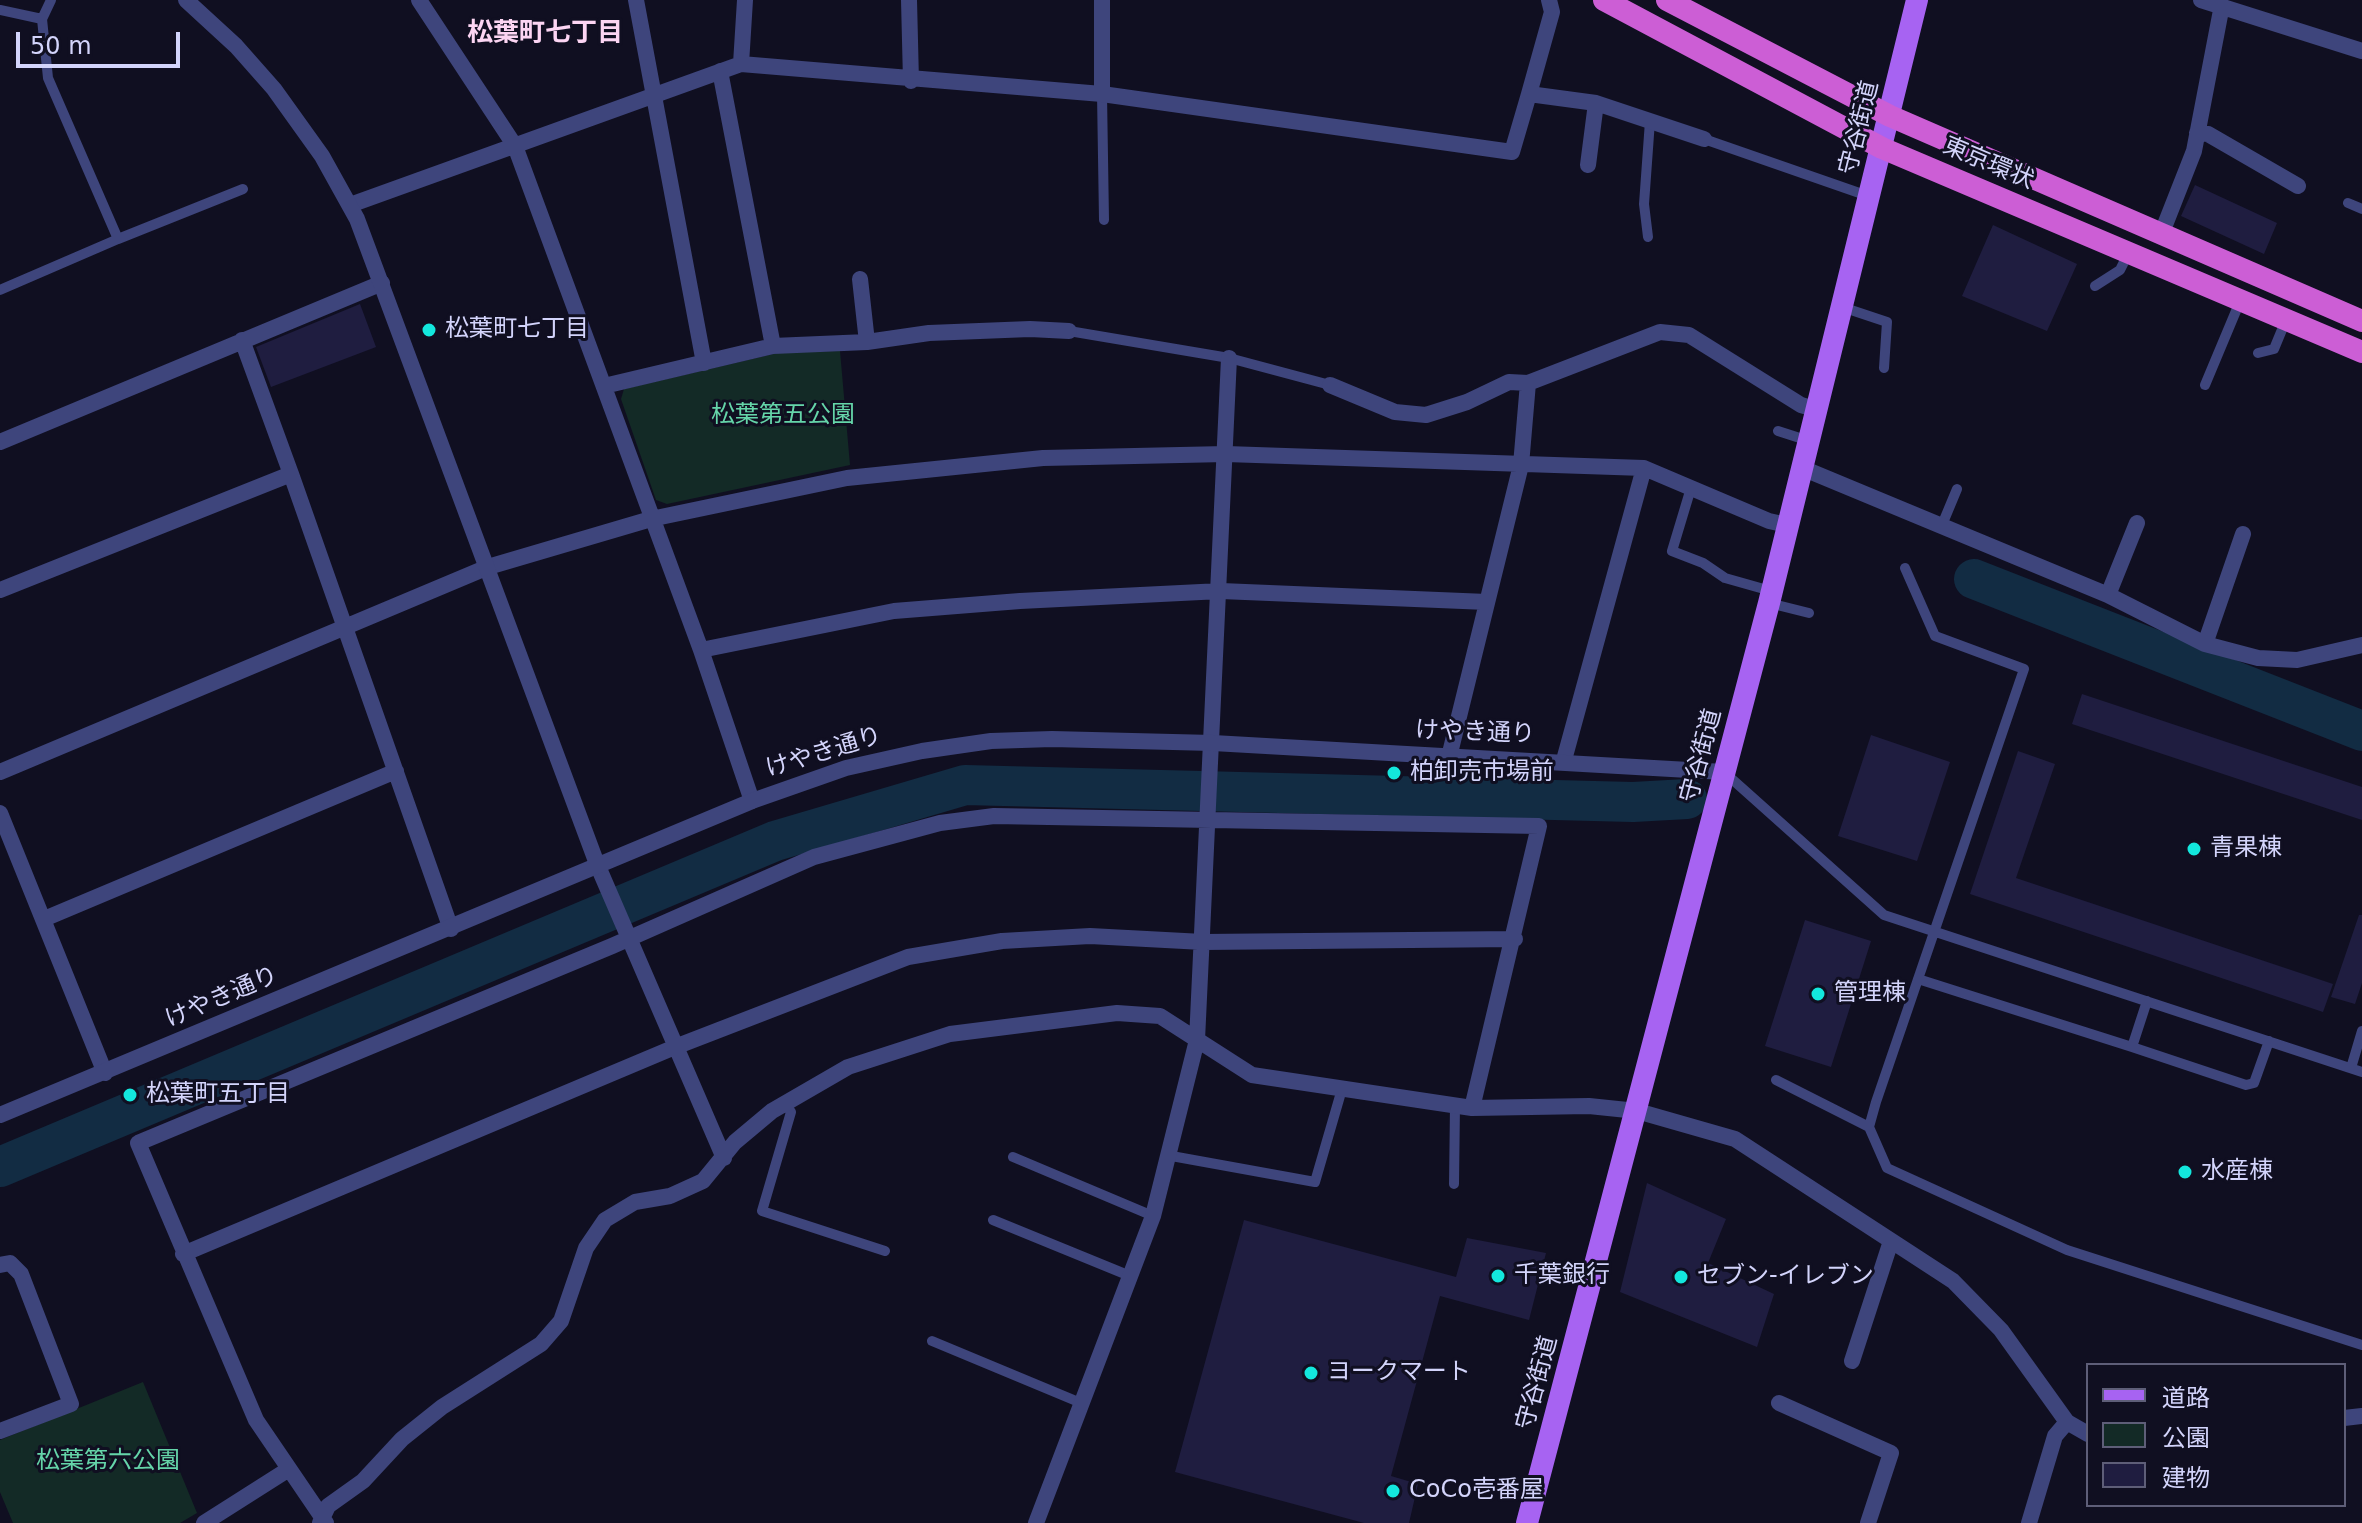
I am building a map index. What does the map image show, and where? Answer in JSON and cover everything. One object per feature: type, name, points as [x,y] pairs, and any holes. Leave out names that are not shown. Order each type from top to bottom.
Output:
[{"type":"highway","name":"東京環状","points":[[1604,0],[1882,148],[2362,352]]},
{"type":"highway","name":"東京環状","points":[[1667,0],[1890,116],[2362,321]]},
{"type":"main road","name":"守谷街道","points":[[1527,1523],[1771,597],[1917,0]]},
{"type":"street","points":[[186,0],[236,46],[274,89],[322,156],[350,205],[382,283],[604,882],[724,1158]]},
{"type":"street","points":[[419,0],[515,146],[701,650],[752,801]]},
{"type":"street","points":[[636,0],[704,363]]},
{"type":"street","points":[[741,64],[745,0]]},
{"type":"street","points":[[909,0],[911,81]]},
{"type":"street","points":[[1102,0],[1102,94]]},
{"type":"street","points":[[350,205],[741,64],[911,81],[1102,94],[1512,152],[1552,12],[1549,0]]},
{"type":"street","points":[[2201,0],[2362,51]]},
{"type":"street","points":[[2161,235],[2194,151],[2222,5]]},
{"type":"street","points":[[720,71],[773,346]]},
{"type":"street","points":[[1529,94],[1596,103],[1704,139]]},
{"type":"street","points":[[1588,165],[1596,103]]},
{"type":"street","points":[[2197,133],[2208,134],[2298,186]]},
{"type":"street","points":[[860,279],[867,342]]},
{"type":"street","points":[[0,442],[382,283]]},
{"type":"street","points":[[604,386],[773,346],[867,342],[929,333],[1030,329],[1069,331]]},
{"type":"street","points":[[1330,385],[1395,412],[1426,415],[1467,402],[1509,382],[1528,383],[1646,331],[1689,335],[1801,405],[1818,410]]},
{"type":"street","points":[[242,340],[451,929]]},
{"type":"street","points":[[1036,1523],[1153,1216],[1197,1040],[1221,591],[1229,358]]},
{"type":"street","points":[[1449,757],[1521,465],[1528,383]]},
{"type":"street","points":[[0,772],[488,567],[651,519],[847,478],[1043,458],[1226,454],[1644,468],[1787,525]]},
{"type":"street","points":[[1564,760],[1644,468]]},
{"type":"street","points":[[1802,468],[2108,595],[2205,644],[2258,658],[2297,660],[2362,645]]},
{"type":"street","points":[[0,590],[291,474]]},
{"type":"street","points":[[2108,595],[2137,523]]},
{"type":"street","points":[[2205,644],[2243,534]]},
{"type":"street","points":[[701,650],[894,611],[1020,601],[1221,591],[1487,602]]},
{"type":"street","name":"けやき通り","points":[[0,1115],[752,801],[846,768],[922,751],[991,741],[1052,739],[1213,743],[1449,757],[1564,760],[1724,772]]},
{"type":"street","points":[[44,919],[396,771]]},
{"type":"street","points":[[0,813],[105,1073]]},
{"type":"street","points":[[323,1522],[256,1420],[138,1143],[625,934],[814,857],[940,823],[994,816],[1539,826],[1515,939],[1463,1106]]},
{"type":"street","points":[[183,1254],[675,1047],[908,957],[949,947],[1090,936],[1203,942],[1515,939]]},
{"type":"street","points":[[323,1522],[328,1506],[363,1481],[402,1439],[442,1407],[541,1344],[561,1321],[586,1248],[605,1220],[635,1202],[670,1196],[703,1181],[735,1142],[785,1104],[848,1067],[950,1034],[1117,1013],[1160,1016],[1252,1075],[1463,1106],[1589,1106],[1637,1111],[1735,1139],[1953,1281],[2001,1330],[2067,1422],[2086,1433]]},
{"type":"street","points":[[1852,1361],[1891,1241]]},
{"type":"street","points":[[0,1265],[10,1263],[21,1274],[71,1404],[0,1431]]},
{"type":"street","points":[[1779,1403],[1891,1453],[1868,1523]]},
{"type":"street","points":[[2029,1523],[2055,1436],[2067,1422]]},
{"type":"street","points":[[204,1523],[289,1469]]},
{"type":"lane","points":[[51,0],[42,19],[48,78],[118,239]]},
{"type":"lane","points":[[0,10],[42,19]]},
{"type":"lane","points":[[1102,94],[1104,220]]},
{"type":"lane","points":[[1648,237],[1644,204],[1650,121]]},
{"type":"lane","points":[[1704,139],[1870,197]]},
{"type":"lane","points":[[0,290],[243,189]]},
{"type":"lane","points":[[2348,203],[2362,209]]},
{"type":"lane","points":[[2095,286],[2120,270],[2129,252]]},
{"type":"lane","points":[[2205,385],[2241,299]]},
{"type":"lane","points":[[1842,307],[1887,322],[1884,368]]},
{"type":"lane","points":[[2258,353],[2274,349],[2286,319]]},
{"type":"lane","points":[[1069,331],[1229,358],[1330,385]]},
{"type":"lane","points":[[1778,431],[1809,441]]},
{"type":"lane","points":[[1691,488],[1672,551],[1703,563],[1725,578],[1809,613]]},
{"type":"lane","points":[[1942,525],[1957,489]]},
{"type":"lane","points":[[1869,1127],[2024,669],[1935,636],[1905,568]]},
{"type":"lane","points":[[1724,772],[1884,915],[2356,1070],[2362,1031]]},
{"type":"lane","points":[[1918,979],[2246,1085],[2254,1083],[2269,1041]]},
{"type":"lane","points":[[2132,1047],[2147,1001]]},
{"type":"lane","points":[[1776,1080],[1869,1127],[1887,1168],[2067,1250],[2362,1345]]},
{"type":"lane","points":[[1166,1155],[1315,1182],[1342,1089]]},
{"type":"lane","points":[[785,1104],[791,1112],[762,1211],[885,1251]]},
{"type":"lane","points":[[1454,1184],[1463,1106]]},
{"type":"lane","points":[[1013,1157],[1153,1216]]},
{"type":"lane","points":[[993,1220],[1130,1276]]},
{"type":"lane","points":[[932,1341],[1081,1403]]},
{"type":"green space","name":"松葉第五公園","points":[[840,351],[850,465],[667,504],[656,500],[621,399],[624,389],[782,352]]},
{"type":"green space","name":"松葉第六公園","points":[[143,1382],[197,1513],[180,1523],[13,1523],[0,1492],[0,1440]]},
{"type":"building","points":[[2195,185],[2277,223],[2264,254],[2181,216]]},
{"type":"building","points":[[1993,225],[2077,264],[2047,331],[1962,296]]},
{"type":"building","points":[[360,304],[376,347],[271,387],[256,347]]},
{"type":"building","points":[[2082,694],[2362,787],[2362,820],[2072,724]]},
{"type":"building","points":[[1871,735],[1950,762],[1917,861],[1838,836]]},
{"type":"building","points":[[2018,751],[2055,764],[2016,878],[2333,984],[2323,1012],[1970,894]]},
{"type":"building","points":[[2359,915],[2362,915],[2362,983],[2355,1004],[2331,997]]},
{"type":"building","name":"管理棟","points":[[1805,920],[1871,941],[1831,1067],[1765,1046]]},
{"type":"building","name":"セブン-イレブン","points":[[1647,1183],[1726,1219],[1708,1263],[1774,1294],[1757,1347],[1620,1292]]},
{"type":"building","name":"ヨークマート","points":[[1244,1220],[1456,1277],[1467,1238],[1546,1253],[1529,1320],[1440,1296],[1391,1476],[1418,1484],[1409,1523],[1364,1523],[1175,1472]]},
{"type":"waterway","points":[[1974,579],[2362,731]]},
{"type":"waterway","points":[[0,1167],[775,841],[965,785],[1633,802],[1687,799]]},
{"type":"place","name":"松葉町七丁目","points":[[429,330]]},
{"type":"place","name":"柏卸売市場前","points":[[1394,773]]},
{"type":"place","name":"青果棟","points":[[2194,849]]},
{"type":"place","name":"管理棟","points":[[1818,994]]},
{"type":"place","name":"松葉町五丁目","points":[[130,1095]]},
{"type":"place","name":"水産棟","points":[[2185,1172]]},
{"type":"place","name":"千葉銀行","points":[[1498,1276]]},
{"type":"place","name":"セブン-イレブン","points":[[1681,1277]]},
{"type":"place","name":"ヨークマート","points":[[1311,1373]]},
{"type":"place","name":"CoCo壱番屋","points":[[1393,1491]]},
{"type":"district","name":"松葉町七丁目","points":[[545,34]]}]
